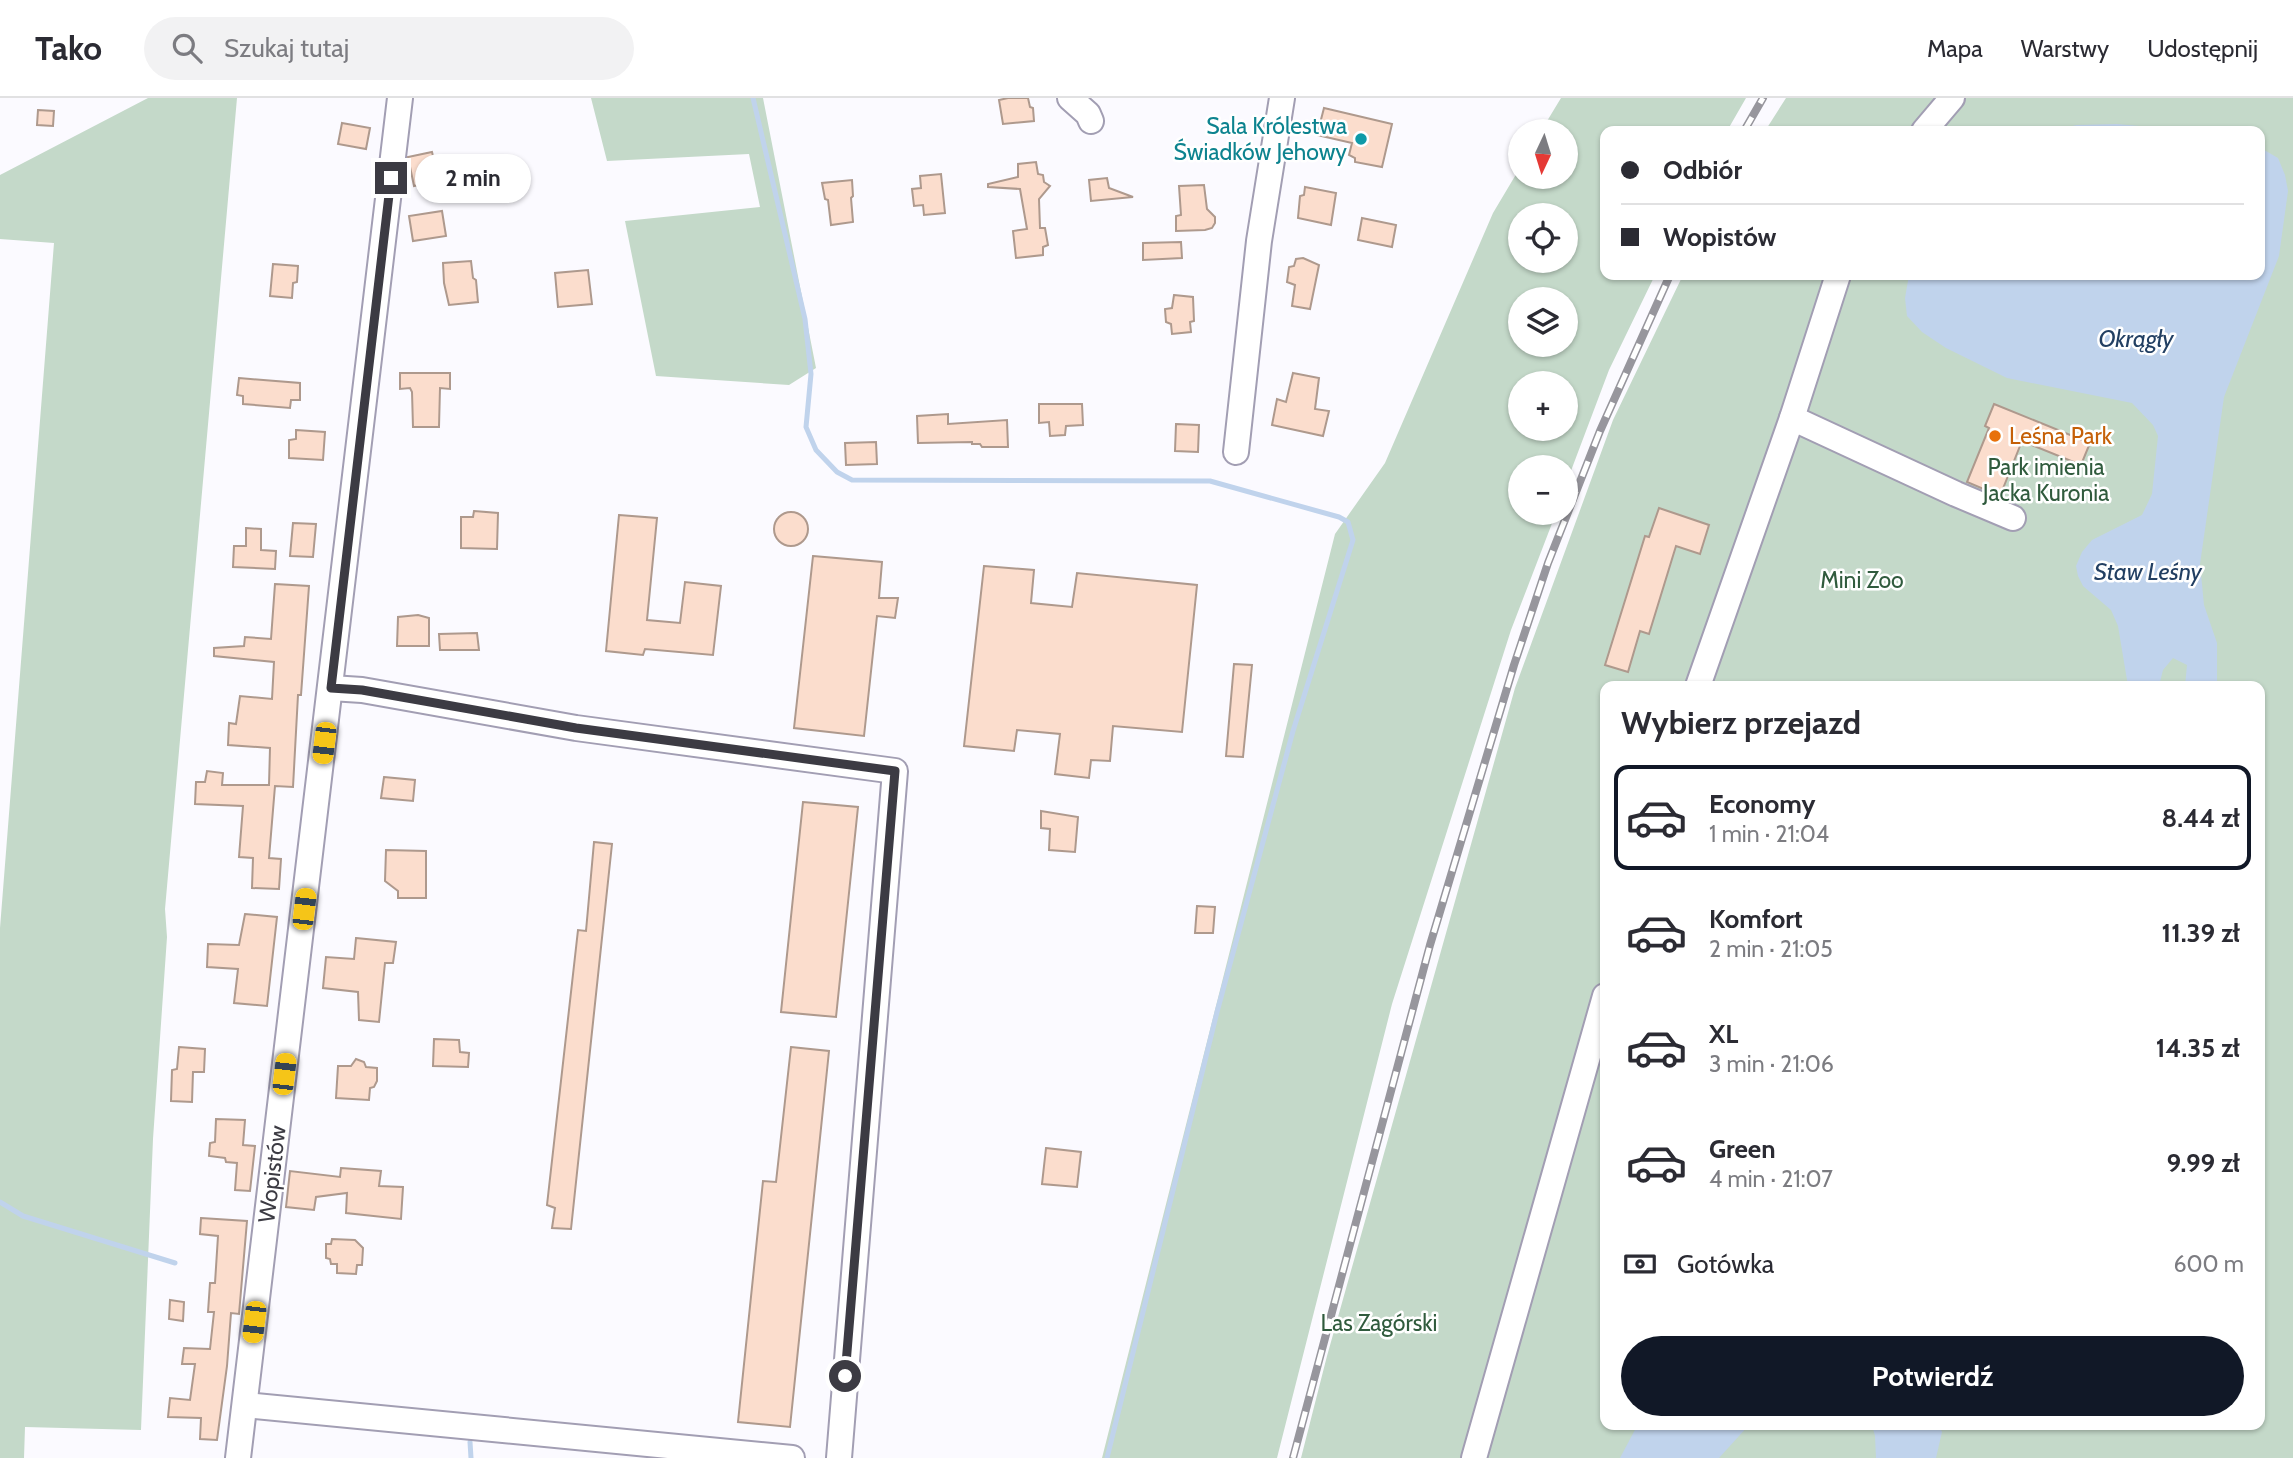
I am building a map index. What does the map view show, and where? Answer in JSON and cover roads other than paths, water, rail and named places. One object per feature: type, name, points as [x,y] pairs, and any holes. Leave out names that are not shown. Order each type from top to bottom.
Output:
[{"type":"street","name":"Wopistów","points":[[238,1458],[400,98]]},
{"type":"street","points":[[1070,98],[1088,114],[1091,121]]},
{"type":"street","points":[[1236,452],[1259,242],[1282,98]]},
{"type":"street","points":[[1928,126],[1951,98]]},
{"type":"street","points":[[1700,681],[1792,418],[1836,280]]},
{"type":"street","points":[[1792,418],[1956,494],[2013,517]]},
{"type":"street","points":[[331,688],[362,690],[576,728],[895,771],[839,1458]]},
{"type":"street","points":[[1474,1458],[1600,1014]]},
{"type":"street","points":[[244,1405],[792,1458]]},
{"type":"water","points":[[2117,124],[2138,126],[2072,126]]},
{"type":"water","name":"Okrągły","points":[[2265,150],[2278,158],[2288,191],[2279,256],[2224,397],[2200,564],[2204,605],[2217,643],[2217,681],[2185,681],[2187,665],[2173,658],[2163,670],[2160,681],[2127,681],[2118,626],[2111,610],[2083,586],[2078,576],[2076,566],[2082,552],[2092,540],[2142,515],[2152,494],[2158,436],[2153,425],[2132,403],[2007,378],[1946,348],[1922,332],[1907,316],[1905,298],[1908,280],[2265,280]]},
{"type":"water","points":[[1635,1430],[1744,1430],[1719,1458],[1620,1458]]},
{"type":"water","points":[[1873,1430],[1942,1432],[1936,1458],[1876,1458]]},
{"type":"waterway","points":[[753,98],[805,319],[811,374],[806,427],[816,450],[837,472],[852,480],[1210,481],[1339,517],[1348,522],[1353,540],[1293,731],[1217,1012],[1107,1458]]},
{"type":"waterway","points":[[0,1202],[23,1216],[175,1263]]},
{"type":"waterway","points":[[470,1442],[471,1458]]},
{"type":"railway","points":[[1747,126],[1763,98]]},
{"type":"railway","points":[[1293,1458],[1430,945],[1514,665],[1548,563],[1600,431],[1668,280]]},
{"type":"place","name":"Sala Królestwa Świadków Jehowy","points":[[1361,139]]},
{"type":"place","name":"Leśna Park","points":[[1995,436]]},
{"type":"park label","name":"Park imienia Jacka Kuronia","points":[[2046,480]]},
{"type":"park label","name":"Mini Zoo","points":[[1862,580]]},
{"type":"park label","name":"Las Zagórski","points":[[1379,1323]]},
{"type":"water label","name":"Staw Leśny","points":[[2148,571]]}]
